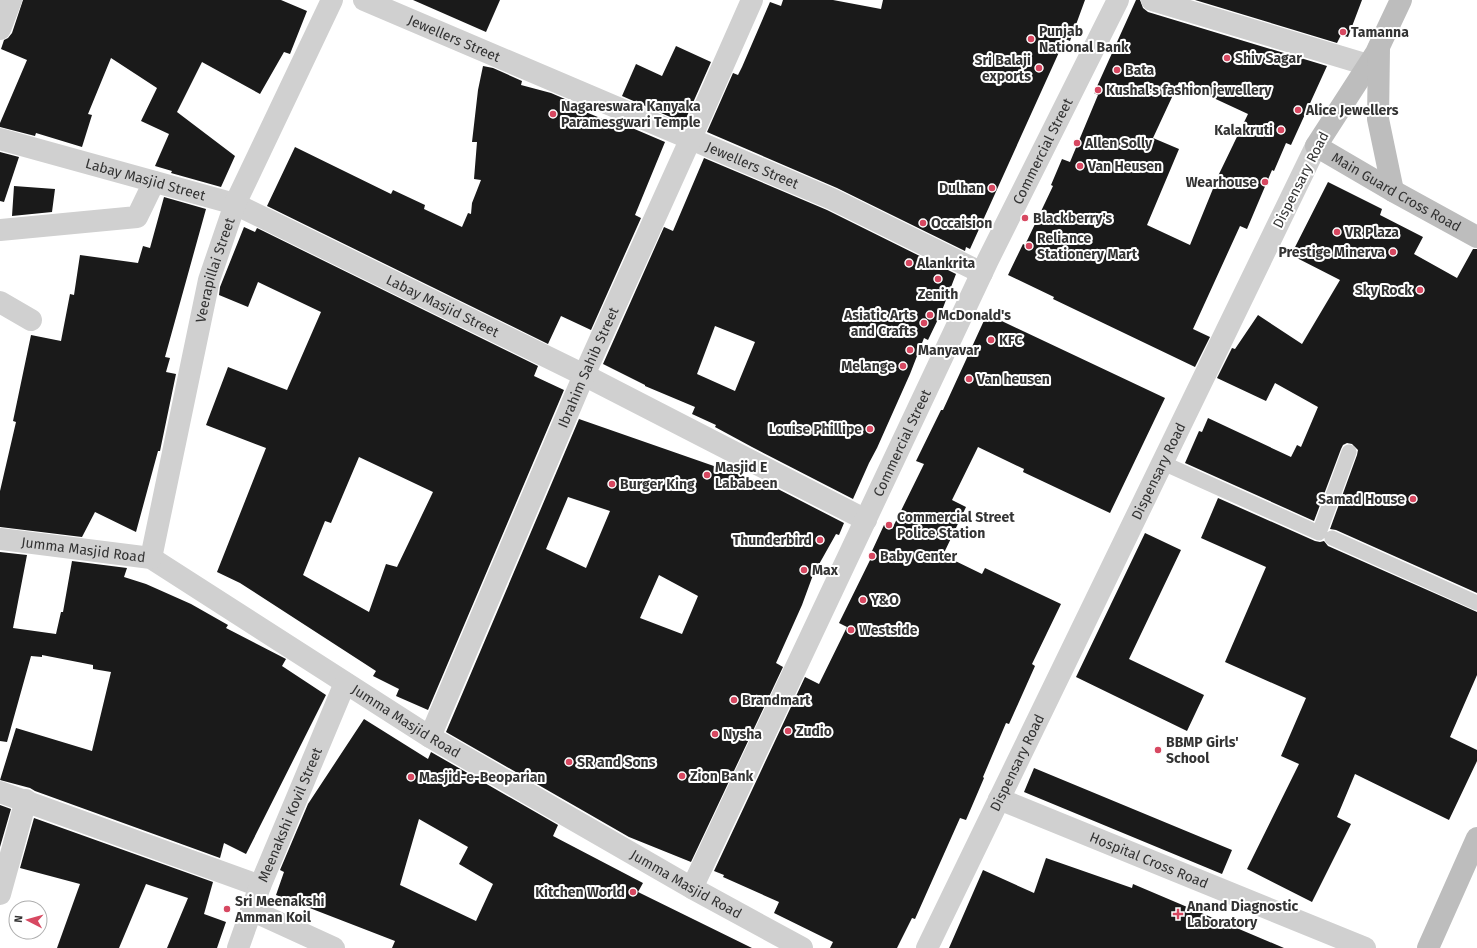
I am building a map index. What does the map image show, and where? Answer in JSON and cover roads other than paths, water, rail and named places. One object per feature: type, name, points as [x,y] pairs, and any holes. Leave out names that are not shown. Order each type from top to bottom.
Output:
[{"type":"street","points":[[0,29],[10,0]]},
{"type":"street","name":"Veerapillai Street","points":[[151,558],[208,280],[235,204],[332,0]]},
{"type":"street","name":"Jewellers Street","points":[[364,0],[832,199],[982,272]]},
{"type":"street","name":"Ibrahim Sahib Street","points":[[430,737],[584,375],[752,0]]},
{"type":"street","name":"Commercial Street","points":[[692,888],[982,272],[1118,0]]},
{"type":"street","points":[[1152,0],[1374,56],[1378,119],[1393,191]]},
{"type":"street","name":"Dispensary Road","points":[[927,948],[1316,146],[1374,56],[1401,0]]},
{"type":"street","name":"Labay Masjid Street","points":[[0,139],[235,204],[584,375],[866,520]]},
{"type":"street","name":"Main Guard Cross Road","points":[[1316,146],[1393,191],[1477,237]]},
{"type":"street","points":[[0,230],[137,217],[154,182]]},
{"type":"street","points":[[0,302],[31,320]]},
{"type":"street","name":"Jumma Masjid Road","points":[[0,539],[151,558],[430,737],[692,888],[802,948]]},
{"type":"street","name":"Meenakshi Kovil Street","points":[[238,948],[260,886],[345,683]]},
{"type":"street","points":[[0,792],[26,800],[260,886]]},
{"type":"street","name":"Hospital Cross Road","points":[[999,799],[1365,948]]},
{"type":"street","points":[[0,894],[26,800]]},
{"type":"street","points":[[1428,948],[1477,838]]},
{"type":"street","points":[[251,910],[334,948]]},
{"type":"lane","points":[[1163,463],[1319,533],[1349,452]]},
{"type":"lane","points":[[1332,538],[1477,603]]},
{"type":"place","name":"Tamanna","points":[[1343,32]]},
{"type":"place","name":"Punjab National Bank","points":[[1031,39]]},
{"type":"place","name":"Shiv Sagar","points":[[1227,58]]},
{"type":"place","name":"Sri Balaji exports","points":[[1039,68]]},
{"type":"place","name":"Bata","points":[[1117,70]]},
{"type":"place","name":"Kushal's fashion jewellery","points":[[1098,90]]},
{"type":"place","name":"Alice Jewellers","points":[[1298,110]]},
{"type":"place","name":"Nagareswara Kanyaka Paramesgwari Temple","points":[[553,114]]},
{"type":"place","name":"Kalakruti","points":[[1281,130]]},
{"type":"place","name":"Allen Solly","points":[[1077,143]]},
{"type":"place","name":"Van Heusen","points":[[1080,166]]},
{"type":"place","name":"Wearhouse","points":[[1265,182]]},
{"type":"place","name":"Dulhan","points":[[992,188]]},
{"type":"place","name":"Blackberry's","points":[[1025,218]]},
{"type":"place","name":"Occaision","points":[[923,223]]},
{"type":"place","name":"VR Plaza","points":[[1337,232]]},
{"type":"place","name":"Reliance Stationery Mart","points":[[1029,246]]},
{"type":"place","name":"Prestige Minerva","points":[[1393,252]]},
{"type":"place","name":"Alankrita","points":[[909,263]]},
{"type":"place","name":"Zenith","points":[[938,279]]},
{"type":"place","name":"Sky Rock","points":[[1420,290]]},
{"type":"place","name":"McDonald's","points":[[930,315]]},
{"type":"place","name":"Asiatic Arts and Crafts","points":[[924,323]]},
{"type":"place","name":"KFC","points":[[991,340]]},
{"type":"place","name":"Manyavar","points":[[910,350]]},
{"type":"place","name":"Melange","points":[[903,366]]},
{"type":"place","name":"Van heusen","points":[[969,379]]},
{"type":"place","name":"Louise Phillipe","points":[[870,429]]},
{"type":"place","name":"Masjid E Lababeen","points":[[707,475]]},
{"type":"place","name":"Burger King","points":[[612,484]]},
{"type":"place","name":"Samad House","points":[[1413,499]]},
{"type":"place","name":"Commercial Street Police Station","points":[[889,525]]},
{"type":"place","name":"Thunderbird","points":[[820,540]]},
{"type":"place","name":"Baby Center","points":[[872,556]]},
{"type":"place","name":"Max","points":[[804,570]]},
{"type":"place","name":"Y&O","points":[[863,600]]},
{"type":"place","name":"Westside","points":[[851,630]]},
{"type":"place","name":"Brandmart","points":[[734,700]]},
{"type":"place","name":"Zudio","points":[[788,731]]},
{"type":"place","name":"Nysha","points":[[715,734]]},
{"type":"place","name":"BBMP Girls' School","points":[[1158,750]]},
{"type":"place","name":"SR and Sons","points":[[569,762]]},
{"type":"place","name":"Zion Bank","points":[[682,776]]},
{"type":"place","name":"Masjid-e-Beoparian","points":[[411,777]]},
{"type":"place","name":"Kitchen World","points":[[633,892]]},
{"type":"place","name":"Sri Meenakshi Amman Koil","points":[[227,909]]},
{"type":"place","name":"Anand Diagnostic Laboratory","points":[[1178,914]]}]
